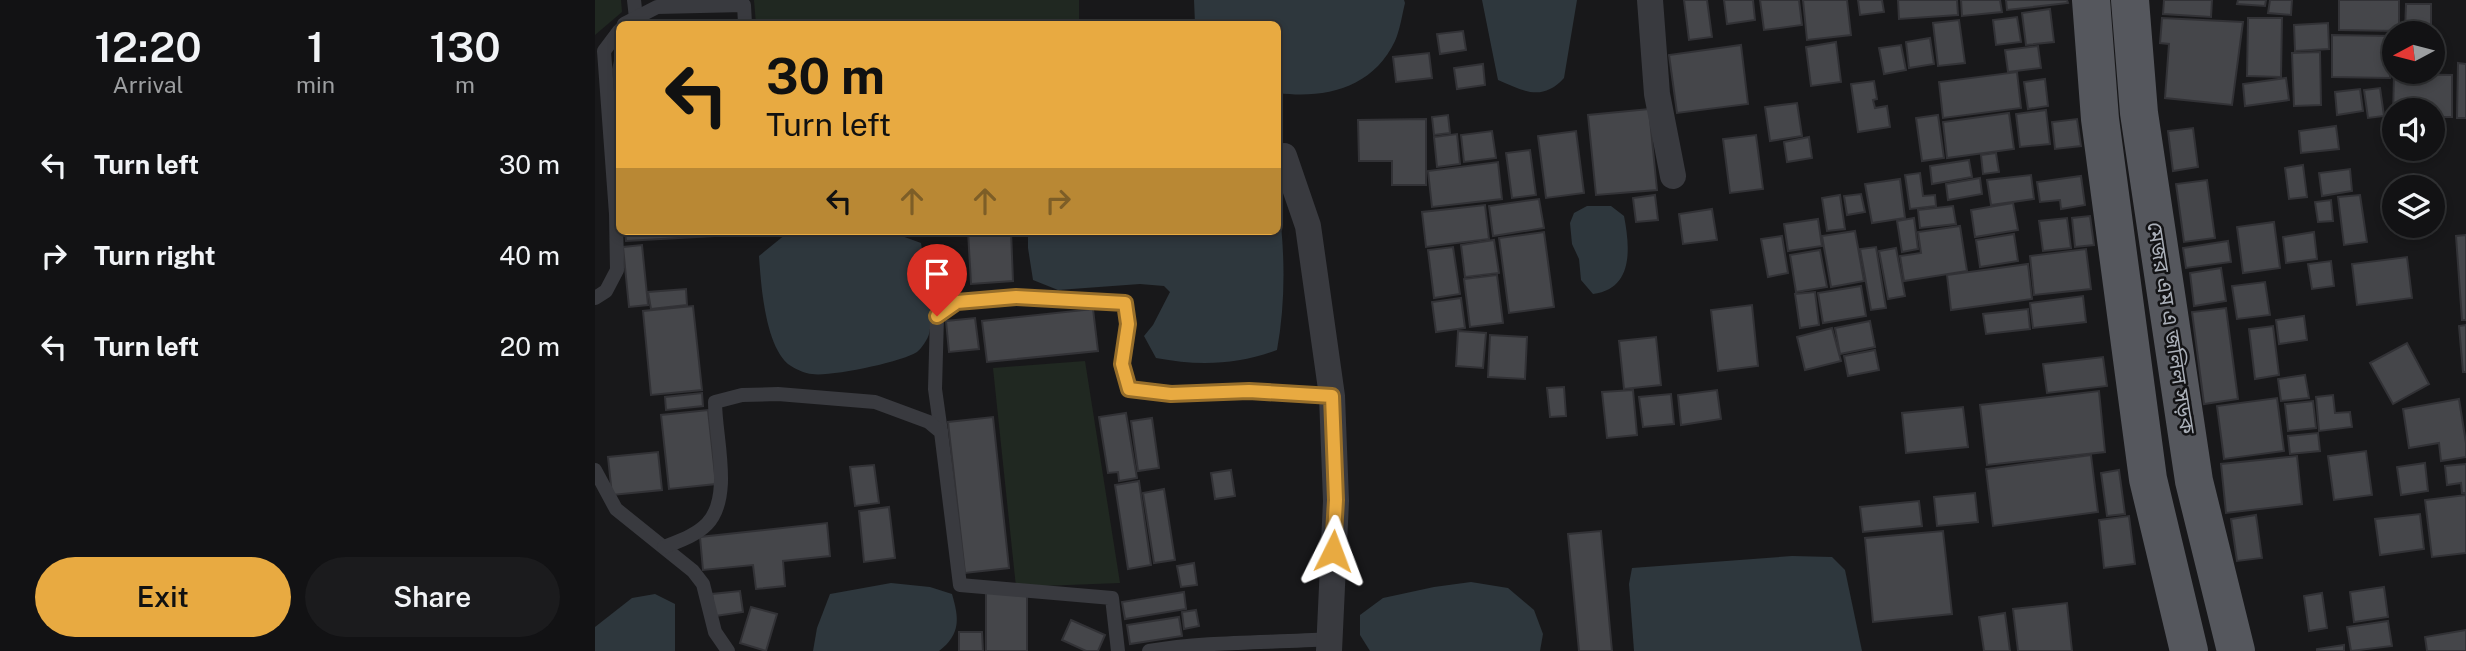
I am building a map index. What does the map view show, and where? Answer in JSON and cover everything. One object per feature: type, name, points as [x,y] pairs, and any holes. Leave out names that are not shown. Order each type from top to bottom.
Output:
[{"type":"main road","name":"মেজর এম এ জলিল সড়ক","points":[[2091,0],[2100,119],[2148,479],[2189,651]]},
{"type":"main road","name":"মেজর এম এ জলিল সড়ক","points":[[2130,0],[2139,113],[2194,481],[2236,651]]},
{"type":"main road","points":[[2100,119],[2139,113]]},
{"type":"street","points":[[1650,0],[1657,94],[1673,176]]},
{"type":"street","points":[[1281,152],[1308,226],[1332,396],[1336,500],[1329,645]]},
{"type":"lane","points":[[630,21],[634,0]]},
{"type":"lane","points":[[630,21],[657,7],[744,5],[745,21]]},
{"type":"lane","points":[[616,35],[604,51],[616,214]]},
{"type":"lane","points":[[595,298],[606,291],[617,270],[616,235]]},
{"type":"lane","points":[[1118,651],[1112,598],[960,585],[935,389],[937,316],[957,302],[1016,297],[1125,303],[1128,324],[1122,364],[1129,389],[1171,394],[1249,391],[1332,396]]},
{"type":"lane","points":[[664,547],[689,537],[706,526],[716,513],[722,491],[715,402],[742,395],[778,394],[875,402],[929,422],[940,432]]},
{"type":"lane","points":[[595,470],[616,509],[693,571],[703,584],[715,632],[728,651]]},
{"type":"lane","points":[[1149,651],[1189,644],[1329,645]]},
{"type":"shaded area","points":[[595,0],[621,0],[622,12],[595,35]]},
{"type":"shaded area","points":[[754,0],[1079,0],[1079,21],[756,21]]},
{"type":"shaded area","points":[[1194,0],[1404,0],[1405,3],[1395,41],[1374,70],[1346,87],[1313,94],[1281,93],[1281,21],[1195,21]]},
{"type":"shaded area","points":[[1482,0],[1577,0],[1564,78],[1548,90],[1540,92],[1525,91],[1498,80]]},
{"type":"shaded area","points":[[1587,206],[1611,206],[1624,216],[1628,253],[1626,265],[1616,284],[1593,294],[1581,280],[1570,223],[1574,213]]},
{"type":"shaded area","points":[[1281,228],[1283,294],[1277,350],[1247,359],[1217,363],[1156,358],[1144,336],[1153,325],[1170,292],[1164,286],[1140,284],[1058,290],[1033,280],[1028,235],[1281,235]]},
{"type":"shaded area","points":[[785,235],[899,235],[921,243],[928,290],[929,334],[919,351],[882,364],[821,374],[809,374],[800,370],[788,364],[774,343],[763,298],[759,256]]},
{"type":"shaded area","points":[[1085,361],[1120,583],[1016,587],[993,368]]},
{"type":"shaded area","points":[[1792,556],[1832,557],[1845,570],[1862,651],[1634,651],[1629,584],[1632,568]]},
{"type":"shaded area","points":[[1471,582],[1508,588],[1534,610],[1543,634],[1540,651],[1370,651],[1360,635],[1360,615],[1383,598]]},
{"type":"shaded area","points":[[891,583],[930,587],[952,594],[957,618],[955,632],[946,645],[939,651],[813,651],[817,628],[830,594]]},
{"type":"shaded area","points":[[655,594],[675,604],[675,651],[595,651],[595,627],[632,598]]},
{"type":"building","points":[[1684,0],[1707,0],[1712,37],[1689,40]]},
{"type":"building","points":[[1724,0],[1753,0],[1755,20],[1727,24]]},
{"type":"building","points":[[1760,0],[1799,0],[1802,25],[1764,30]]},
{"type":"building","points":[[1803,0],[1847,0],[1851,35],[1807,40]]},
{"type":"building","points":[[1858,0],[1882,0],[1884,12],[1860,15]]},
{"type":"building","points":[[1898,0],[1957,0],[1958,15],[1899,19]]},
{"type":"building","points":[[1961,0],[2000,0],[2002,12],[1962,16]]},
{"type":"building","points":[[2006,0],[2067,0],[2068,3],[2007,10]]},
{"type":"building","points":[[2164,0],[2212,0],[2211,17],[2163,14]]},
{"type":"building","points":[[2238,0],[2266,0],[2265,6],[2237,4]]},
{"type":"building","points":[[2270,0],[2292,0],[2291,15],[2268,13]]},
{"type":"building","points":[[2339,0],[2399,0],[2399,21],[2382,21],[2382,31],[2339,30]]},
{"type":"building","points":[[2406,4],[2431,4],[2431,21],[2405,21]]},
{"type":"building","points":[[2050,9],[2054,42],[2026,45],[2022,13]]},
{"type":"building","points":[[2017,17],[2021,42],[1996,45],[1993,20]]},
{"type":"building","points":[[2162,18],[2243,22],[2232,105],[2165,98],[2169,44],[2160,43]]},
{"type":"building","points":[[2248,18],[2282,18],[2281,77],[2247,76]]},
{"type":"building","points":[[1959,20],[1965,63],[1938,66],[1933,23]]},
{"type":"building","points":[[2328,23],[2329,49],[2295,51],[2294,25]]},
{"type":"building","points":[[1463,31],[1466,50],[1440,54],[1437,34]]},
{"type":"building","points":[[2332,35],[2382,36],[2382,78],[2332,77]]},
{"type":"building","points":[[1930,38],[1934,64],[1909,68],[1906,42]]},
{"type":"building","points":[[1836,42],[1841,82],[1811,86],[1806,47]]},
{"type":"building","points":[[1741,45],[1748,104],[1677,113],[1669,55]]},
{"type":"building","points":[[1901,45],[1906,70],[1884,74],[1879,48]]},
{"type":"building","points":[[2038,46],[2041,68],[2008,72],[2005,50]]},
{"type":"building","points":[[2320,52],[2321,105],[2294,106],[2292,53]]},
{"type":"building","points":[[1429,53],[1432,78],[1396,82],[1393,57]]},
{"type":"building","points":[[616,57],[616,110],[613,69]]},
{"type":"building","points":[[2458,63],[2466,64],[2466,118],[2457,118]]},
{"type":"building","points":[[1483,64],[1485,85],[1457,89],[1454,68]]},
{"type":"building","points":[[2017,72],[2021,108],[1943,118],[1939,82]]},
{"type":"building","points":[[2445,75],[2452,75],[2452,117],[2445,117],[2445,98],[2393,98],[2394,84],[2445,84]]},
{"type":"building","points":[[2286,78],[2289,100],[2245,106],[2243,84]]},
{"type":"building","points":[[2045,79],[2048,106],[2028,109],[2024,82]]},
{"type":"building","points":[[1874,81],[1877,99],[1873,100],[1875,108],[1887,106],[1890,127],[1858,132],[1851,84]]},
{"type":"building","points":[[2380,88],[2382,116],[2368,118],[2364,90]]},
{"type":"building","points":[[2360,89],[2363,111],[2337,115],[2335,92]]},
{"type":"building","points":[[1797,103],[1802,136],[1770,141],[1765,107]]},
{"type":"building","points":[[1649,109],[1657,190],[1596,195],[1588,115]]},
{"type":"building","points":[[2046,110],[2050,144],[2020,147],[2016,114]]},
{"type":"building","points":[[2009,113],[2014,149],[1947,158],[1943,122]]},
{"type":"building","points":[[1448,115],[1450,133],[1434,135],[1432,117]]},
{"type":"building","points":[[1938,115],[1944,158],[1922,161],[1916,118]]},
{"type":"building","points":[[1426,119],[1426,185],[1392,185],[1392,161],[1359,161],[1358,120]]},
{"type":"building","points":[[2077,119],[2081,146],[2055,149],[2052,122]]},
{"type":"building","points":[[2336,126],[2339,149],[2301,153],[2299,131]]},
{"type":"building","points":[[2193,128],[2198,167],[2173,171],[2168,131]]},
{"type":"building","points":[[1492,131],[1496,158],[1464,162],[1461,135]]},
{"type":"building","points":[[1576,131],[1584,193],[1546,198],[1538,136]]},
{"type":"building","points":[[1457,134],[1460,164],[1437,167],[1434,137]]},
{"type":"building","points":[[1756,135],[1763,189],[1730,193],[1723,139]]},
{"type":"building","points":[[1809,137],[1812,158],[1787,162],[1784,142]]},
{"type":"building","points":[[1530,150],[1536,195],[1512,198],[1506,153]]},
{"type":"building","points":[[1996,153],[1999,172],[1983,174],[1981,155]]},
{"type":"building","points":[[1969,160],[1972,177],[1932,184],[1930,166]]},
{"type":"building","points":[[1498,162],[1502,199],[1432,207],[1428,171]]},
{"type":"building","points":[[2303,165],[2307,197],[2289,199],[2285,168]]},
{"type":"building","points":[[2350,169],[2352,191],[2322,196],[2319,173]]},
{"type":"building","points":[[1920,173],[1923,196],[1935,195],[1936,206],[1910,209],[1905,175]]},
{"type":"building","points":[[2031,175],[2034,199],[1991,205],[1987,180]]},
{"type":"building","points":[[2081,176],[2085,205],[2061,209],[2060,200],[2040,202],[2037,182]]},
{"type":"building","points":[[1980,178],[1982,194],[1948,200],[1946,184]]},
{"type":"building","points":[[1900,179],[1905,218],[1872,223],[1865,184]]},
{"type":"building","points":[[2207,180],[2215,238],[2184,242],[2176,184]]},
{"type":"building","points":[[1861,194],[1865,212],[1847,215],[1844,196]]},
{"type":"building","points":[[1655,195],[1658,220],[1636,222],[1633,198]]},
{"type":"building","points":[[1840,195],[1845,229],[1827,231],[1822,198]]},
{"type":"building","points":[[2360,195],[2367,242],[2344,245],[2338,197]]},
{"type":"building","points":[[1539,199],[1544,228],[1493,236],[1489,206]]},
{"type":"building","points":[[2331,200],[2333,221],[2318,222],[2315,202]]},
{"type":"building","points":[[2013,203],[2018,230],[1975,237],[1971,210]]},
{"type":"building","points":[[1485,205],[1489,239],[1426,247],[1422,212]]},
{"type":"building","points":[[1953,206],[1956,224],[1920,228],[1918,210]]},
{"type":"building","points":[[1712,209],[1717,240],[1683,244],[1679,214]]},
{"type":"building","points":[[2090,216],[2094,245],[2075,247],[2072,218]]},
{"type":"building","points":[[1914,218],[1918,249],[1902,252],[1897,221]]},
{"type":"building","points":[[2067,218],[2071,248],[2043,251],[2039,221]]},
{"type":"building","points":[[1818,219],[1822,246],[1788,251],[1784,224]]},
{"type":"building","points":[[2274,222],[2280,268],[2243,273],[2237,227]]},
{"type":"building","points":[[1960,226],[1967,271],[1904,281],[1900,256],[1921,253],[1918,232]]},
{"type":"building","points":[[1855,231],[1864,281],[1831,287],[1822,236]]},
{"type":"building","points":[[1544,232],[1554,307],[1509,313],[1499,238]]},
{"type":"building","points":[[2314,232],[2317,259],[2286,263],[2283,237]]},
{"type":"building","points":[[2014,234],[2018,261],[1980,267],[1976,240]]},
{"type":"building","points":[[625,235],[732,235],[626,241]]},
{"type":"building","points":[[968,235],[1011,235],[1013,281],[971,284]]},
{"type":"building","points":[[2466,235],[2466,320],[2462,320],[2456,236]]},
{"type":"building","points":[[1782,236],[1788,273],[1768,277],[1761,239]]},
{"type":"building","points":[[1494,240],[1499,273],[1465,277],[1461,245]]},
{"type":"building","points":[[2228,241],[2231,262],[2186,268],[2183,248]]},
{"type":"building","points":[[642,245],[648,305],[629,307],[623,247]]},
{"type":"building","points":[[1453,247],[1460,294],[1434,298],[1428,250]]},
{"type":"building","points":[[1876,247],[1886,308],[1871,310],[1860,249]]},
{"type":"building","points":[[1896,248],[1905,296],[1888,299],[1879,251]]},
{"type":"building","points":[[2086,249],[2091,289],[2034,295],[2030,256]]},
{"type":"building","points":[[1820,250],[1827,287],[1796,292],[1790,255]]},
{"type":"building","points":[[2407,257],[2412,298],[2357,305],[2352,264]]},
{"type":"building","points":[[2331,261],[2334,286],[2312,289],[2308,264]]},
{"type":"building","points":[[2028,264],[2032,299],[1951,310],[1947,275]]},
{"type":"building","points":[[2221,268],[2226,301],[2194,306],[2190,273]]},
{"type":"building","points":[[1497,275],[1503,323],[1470,327],[1464,279]]},
{"type":"building","points":[[2265,282],[2270,315],[2237,319],[2232,286]]},
{"type":"building","points":[[1861,286],[1866,316],[1823,323],[1818,293]]},
{"type":"building","points":[[686,289],[687,305],[651,309],[648,292]]},
{"type":"building","points":[[1815,292],[1819,325],[1800,328],[1795,294]]},
{"type":"building","points":[[2083,296],[2086,322],[2033,328],[2030,303]]},
{"type":"building","points":[[1461,298],[1465,328],[1436,332],[1432,302]]},
{"type":"building","points":[[1752,305],[1758,366],[1718,371],[1711,310]]},
{"type":"building","points":[[693,306],[702,390],[651,395],[643,311]]},
{"type":"building","points":[[2226,308],[2238,399],[2204,404],[2192,312]]},
{"type":"building","points":[[1093,309],[1098,351],[987,362],[982,321]]},
{"type":"building","points":[[2028,309],[2030,329],[1986,334],[1983,314]]},
{"type":"building","points":[[2304,316],[2307,340],[2279,344],[2276,320]]},
{"type":"building","points":[[975,318],[979,349],[949,352],[946,321]]},
{"type":"building","points":[[1870,321],[1875,347],[1840,354],[1835,328]]},
{"type":"building","points":[[2466,325],[2466,372],[2463,372],[2459,326]]},
{"type":"building","points":[[2273,326],[2279,375],[2255,379],[2249,329]]},
{"type":"building","points":[[1832,328],[1841,361],[1805,370],[1797,337]]},
{"type":"building","points":[[1458,331],[1486,333],[1483,368],[1456,366]]},
{"type":"building","points":[[1490,335],[1527,337],[1525,379],[1488,377]]},
{"type":"building","points":[[1656,337],[1661,385],[1624,389],[1619,341]]},
{"type":"building","points":[[2407,343],[2429,384],[2393,404],[2370,363]]},
{"type":"building","points":[[1875,350],[1879,370],[1848,376],[1844,356]]},
{"type":"building","points":[[2103,357],[2107,386],[2047,393],[2043,364]]},
{"type":"building","points":[[2305,375],[2309,398],[2281,401],[2278,379]]},
{"type":"building","points":[[1564,387],[1566,416],[1550,417],[1547,388]]},
{"type":"building","points":[[1633,390],[1637,435],[1607,438],[1602,392]]},
{"type":"building","points":[[1717,390],[1721,419],[1681,425],[1678,395]]},
{"type":"building","points":[[2099,391],[2105,452],[1987,465],[1980,405]]},
{"type":"building","points":[[702,393],[703,406],[666,410],[665,397]]},
{"type":"building","points":[[1671,394],[1674,424],[1643,427],[1639,397]]},
{"type":"building","points":[[2333,395],[2335,413],[2350,412],[2352,427],[2319,431],[2316,397]]},
{"type":"building","points":[[2277,398],[2284,451],[2224,459],[2217,406]]},
{"type":"building","points":[[2459,399],[2466,457],[2441,461],[2439,443],[2409,448],[2403,409]]},
{"type":"building","points":[[2313,401],[2316,428],[2288,431],[2285,404]]},
{"type":"building","points":[[1963,407],[1968,447],[1906,453],[1902,413]]},
{"type":"building","points":[[708,410],[716,484],[669,489],[661,415]]},
{"type":"building","points":[[1126,413],[1137,478],[1119,481],[1118,472],[1108,473],[1099,417]]},
{"type":"building","points":[[993,417],[1009,568],[965,573],[948,422]]},
{"type":"building","points":[[1152,418],[1159,468],[1138,471],[1131,421]]},
{"type":"building","points":[[2318,433],[2320,451],[2290,454],[2288,436]]},
{"type":"building","points":[[2366,451],[2372,495],[2334,500],[2328,456]]},
{"type":"building","points":[[658,452],[662,490],[612,495],[608,457]]},
{"type":"building","points":[[2091,455],[2098,512],[1993,526],[1986,469]]},
{"type":"building","points":[[2297,456],[2302,504],[2226,513],[2221,464]]},
{"type":"building","points":[[2425,463],[2428,491],[2401,495],[2397,467]]},
{"type":"building","points":[[2466,464],[2466,493],[2462,493],[2461,483],[2447,485],[2445,466]]},
{"type":"building","points":[[874,465],[879,503],[855,506],[850,467]]},
{"type":"building","points":[[1231,470],[1235,496],[1215,499],[1211,473]]},
{"type":"building","points":[[2119,470],[2125,514],[2107,516],[2101,473]]},
{"type":"building","points":[[1139,481],[1151,565],[1128,569],[1115,485]]},
{"type":"building","points":[[1164,489],[1175,560],[1154,563],[1143,493]]},
{"type":"building","points":[[1975,493],[1978,522],[1937,526],[1934,497]]},
{"type":"building","points":[[2466,495],[2466,553],[2432,557],[2425,500]]},
{"type":"building","points":[[1919,501],[1922,526],[1863,532],[1860,507]]},
{"type":"building","points":[[889,507],[895,558],[864,562],[859,511]]},
{"type":"building","points":[[2420,514],[2424,549],[2380,555],[2375,519]]},
{"type":"building","points":[[2256,515],[2262,558],[2237,561],[2231,519]]},
{"type":"building","points":[[2129,516],[2135,564],[2104,568],[2099,520]]},
{"type":"building","points":[[827,523],[830,556],[783,561],[785,586],[756,589],[753,565],[703,570],[700,537]]},
{"type":"building","points":[[1601,531],[1612,651],[1579,651],[1568,534]]},
{"type":"building","points":[[1943,531],[1952,614],[1873,622],[1865,538]]},
{"type":"building","points":[[1194,563],[1197,585],[1181,587],[1177,566]]},
{"type":"building","points":[[2384,587],[2388,617],[2354,622],[2350,592]]},
{"type":"building","points":[[740,591],[743,612],[715,616],[712,594]]},
{"type":"building","points":[[1184,592],[1186,609],[1125,619],[1122,602]]},
{"type":"building","points":[[986,593],[1027,593],[1027,651],[986,651]]},
{"type":"building","points":[[2322,593],[2327,628],[2309,631],[2304,596]]},
{"type":"building","points":[[2067,603],[2072,651],[2018,651],[2013,609]]},
{"type":"building","points":[[751,607],[777,614],[766,651],[740,643]]},
{"type":"building","points":[[1196,610],[1199,626],[1184,629],[1182,612]]},
{"type":"building","points":[[2005,613],[2010,651],[1984,651],[1979,617]]},
{"type":"building","points":[[1179,617],[1182,636],[1130,644],[1127,625]]},
{"type":"building","points":[[1071,620],[1105,635],[1098,651],[1086,651],[1062,640]]},
{"type":"building","points":[[2388,621],[2392,646],[2351,651],[2347,627]]},
{"type":"building","points":[[2466,630],[2466,651],[2427,651],[2425,637]]},
{"type":"building","points":[[959,632],[982,632],[983,651],[959,651]]},
{"type":"building","points":[[2344,645],[2344,651],[2317,651],[2317,649]]},
{"type":"route","points":[[937,316],[957,302],[1016,297],[1125,303],[1128,324],[1122,364],[1129,389],[1171,394],[1249,391],[1332,396],[1336,500],[1333,551]]}]
